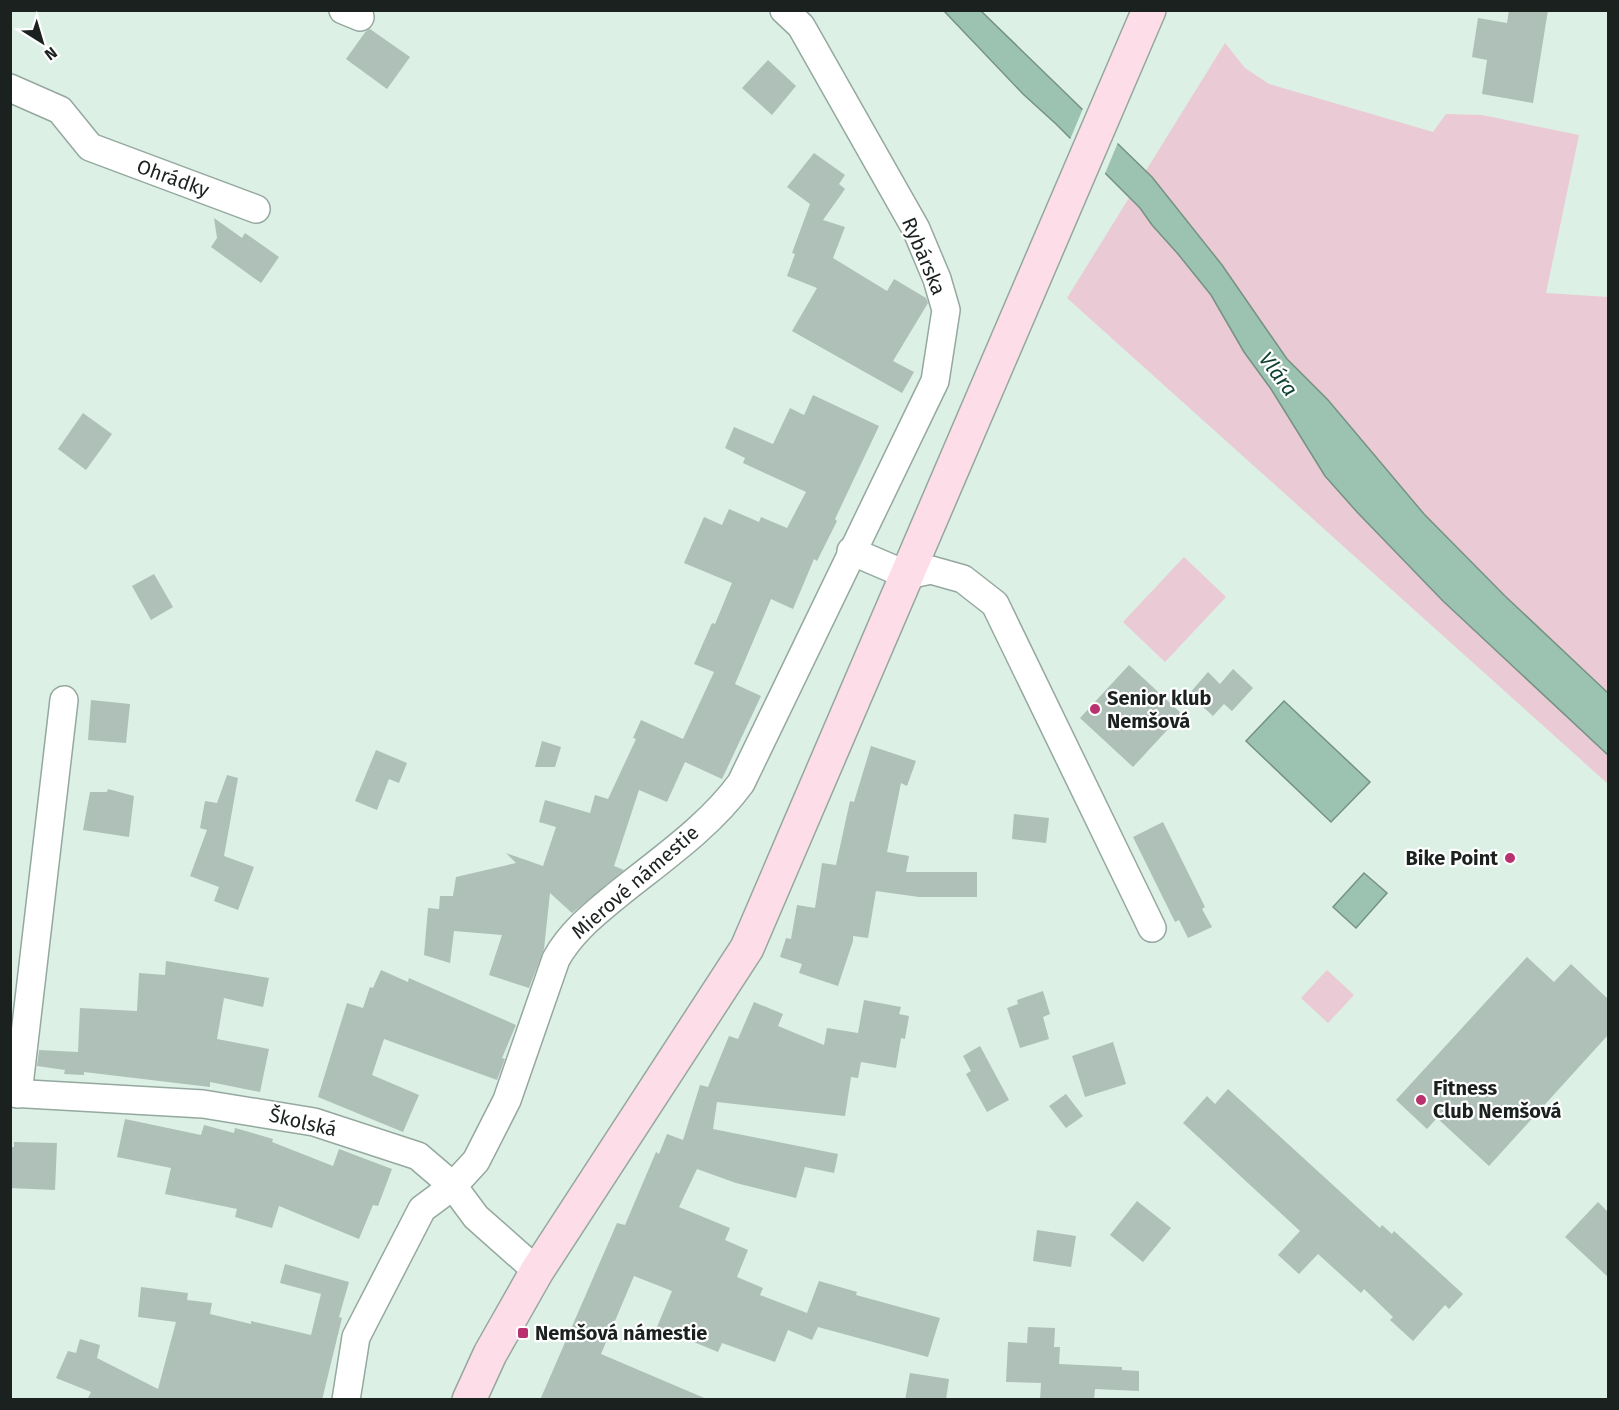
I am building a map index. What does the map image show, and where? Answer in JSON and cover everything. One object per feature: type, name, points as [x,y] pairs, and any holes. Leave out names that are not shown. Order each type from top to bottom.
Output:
[{"type":"main road","points":[[469,1400],[490,1354],[537,1271],[747,948],[1149,10]]},
{"type":"street","name":"Rybárska","points":[[784,10],[801,26],[916,229],[937,279],[946,310],[935,381],[851,550]]},
{"type":"street","name":"Ohrádky","points":[[10,88],[60,110],[90,147],[256,209]]},
{"type":"street","points":[[851,550],[907,575],[931,570],[963,579],[995,604],[1152,928]]},
{"type":"street","name":"Mierové námestie","points":[[346,1400],[356,1338],[422,1209],[453,1186],[476,1161],[507,1100],[556,958],[564,945],[591,916],[693,832],[741,783],[851,550]]},
{"type":"street","name":"Školská","points":[[64,700],[14,1093],[203,1104],[314,1122],[418,1156],[453,1186],[476,1217],[537,1271]]},
{"type":"shaded area","points":[[1225,43],[1245,68],[1269,84],[1433,132],[1446,114],[1482,115],[1579,135],[1546,293],[1608,297],[1608,784],[1067,298]]},
{"type":"shaded area","points":[[1184,557],[1226,597],[1165,662],[1123,622]]},
{"type":"shaded area","points":[[1327,970],[1354,995],[1328,1023],[1301,998]]},
{"type":"water","name":"Vlára","points":[[944,11],[981,11],[1152,177],[1222,265],[1287,359],[1328,400],[1424,514],[1505,596],[1608,693],[1608,755],[1443,601],[1357,512],[1325,476],[1271,389],[1244,352],[1211,295],[1178,254],[1140,208],[1023,94]]},
{"type":"water","points":[[1284,701],[1370,782],[1331,822],[1246,741]]},
{"type":"water","points":[[1364,873],[1387,893],[1356,928],[1333,907]]},
{"type":"pier","points":[[1084,106],[1119,140],[1104,176],[1069,142]]},
{"type":"building","points":[[1509,10],[1548,10],[1533,103],[1482,94],[1487,60],[1472,57],[1478,18],[1507,23]]},
{"type":"building","points":[[370,29],[410,57],[387,89],[346,59],[366,31]]},
{"type":"building","points":[[768,60],[796,86],[772,115],[742,88]]},
{"type":"building","points":[[814,153],[845,175],[839,184],[845,189],[823,220],[845,227],[833,258],[887,291],[894,279],[926,298],[928,303],[893,361],[914,372],[902,393],[792,331],[817,288],[787,276],[795,254],[792,253],[810,204],[787,187]]},
{"type":"building","points":[[214,218],[242,238],[245,233],[279,257],[261,283],[211,247],[217,238]]},
{"type":"building","points":[[813,395],[879,426],[835,519],[837,521],[817,561],[814,559],[793,609],[771,599],[735,684],[761,696],[722,779],[685,762],[667,802],[639,790],[614,866],[624,870],[572,913],[550,893],[544,949],[529,988],[489,975],[502,935],[454,931],[450,963],[424,955],[428,908],[439,909],[440,896],[453,896],[456,877],[516,863],[506,853],[543,866],[556,827],[539,822],[545,800],[590,813],[595,795],[608,799],[636,739],[633,738],[641,720],[683,739],[714,672],[694,664],[712,623],[715,624],[732,583],[684,563],[704,517],[722,525],[729,509],[759,522],[761,517],[787,528],[806,492],[743,463],[745,458],[725,448],[734,427],[773,444],[790,408],[804,415]]},
{"type":"building","points":[[83,413],[112,434],[86,470],[58,449]]},
{"type":"building","points":[[154,574],[173,607],[151,620],[132,586]]},
{"type":"building","points":[[1129,665],[1182,714],[1133,767],[1080,718]]},
{"type":"building","points":[[1233,669],[1253,688],[1232,711],[1224,704],[1213,716],[1189,694],[1208,672],[1220,684]]},
{"type":"building","points":[[91,700],[130,704],[126,743],[88,740]]},
{"type":"building","points":[[542,741],[561,747],[555,767],[535,767]]},
{"type":"building","points":[[871,746],[916,761],[907,786],[901,783],[887,852],[909,856],[906,872],[977,872],[977,897],[919,897],[876,891],[868,938],[853,936],[838,986],[799,973],[802,964],[780,957],[786,938],[791,939],[797,905],[815,908],[822,863],[836,865],[850,801],[854,802]]},
{"type":"building","points":[[376,750],[407,763],[399,783],[389,779],[377,810],[355,801]]},
{"type":"building","points":[[227,775],[238,778],[224,856],[254,867],[238,910],[214,901],[219,887],[190,876],[207,830],[200,828],[205,801],[217,803]]},
{"type":"building","points":[[108,789],[134,796],[129,837],[83,830],[90,792],[107,792]]},
{"type":"building","points":[[1014,814],[1049,818],[1046,843],[1012,839]]},
{"type":"building","points":[[1163,822],[1205,907],[1202,909],[1212,927],[1188,938],[1179,920],[1175,922],[1133,837]]},
{"type":"building","points":[[1527,957],[1554,982],[1571,964],[1608,999],[1608,1035],[1489,1166],[1437,1118],[1427,1129],[1396,1100]]},
{"type":"building","points":[[166,961],[269,978],[263,1007],[224,998],[217,1039],[269,1049],[260,1092],[210,1082],[210,1087],[84,1072],[84,1075],[64,1074],[65,1070],[37,1066],[39,1050],[78,1052],[80,1008],[137,1011],[139,973],[165,975]]},
{"type":"building","points":[[381,970],[408,982],[409,978],[516,1025],[502,1058],[505,1059],[497,1080],[384,1039],[372,1075],[419,1095],[403,1132],[318,1097],[347,1003],[363,1008],[370,987],[373,988]]},
{"type":"building","points":[[1043,991],[1050,1014],[1043,1017],[1049,1039],[1020,1048],[1007,1008],[1018,1004],[1017,1000]]},
{"type":"building","points":[[864,1000],[901,1007],[899,1014],[909,1016],[905,1039],[901,1038],[896,1068],[861,1062],[858,1078],[851,1077],[845,1116],[717,1102],[713,1129],[838,1154],[834,1173],[805,1167],[796,1198],[736,1183],[697,1169],[679,1207],[730,1228],[725,1240],[748,1250],[737,1277],[763,1288],[760,1295],[807,1313],[819,1281],[857,1292],[856,1295],[940,1318],[928,1357],[818,1327],[812,1340],[788,1330],[775,1362],[722,1343],[718,1352],[657,1327],[672,1291],[634,1276],[601,1354],[709,1400],[540,1400],[617,1223],[625,1225],[656,1152],[659,1154],[667,1134],[683,1140],[700,1085],[708,1087],[729,1036],[738,1039],[754,1002],[783,1014],[778,1026],[824,1045],[827,1028],[858,1033]]},
{"type":"building","points":[[1113,1042],[1126,1084],[1085,1097],[1072,1056]]},
{"type":"building","points":[[980,1046],[1009,1100],[987,1112],[966,1074],[971,1071],[963,1056]]},
{"type":"building","points":[[1228,1089],[1380,1228],[1382,1225],[1392,1234],[1394,1231],[1463,1294],[1449,1309],[1445,1305],[1413,1341],[1390,1320],[1393,1317],[1364,1289],[1361,1293],[1318,1254],[1299,1274],[1278,1255],[1300,1231],[1183,1123],[1207,1096],[1215,1104]]},
{"type":"building","points":[[1066,1094],[1083,1116],[1066,1128],[1049,1106]]},
{"type":"building","points":[[125,1119],[201,1135],[204,1125],[234,1133],[235,1128],[273,1139],[272,1142],[333,1166],[339,1149],[392,1169],[378,1206],[373,1205],[359,1239],[279,1206],[272,1228],[235,1217],[237,1209],[165,1194],[171,1168],[117,1157]]},
{"type":"building","points":[[14,1142],[57,1143],[55,1190],[10,1188],[10,1147],[14,1147]]},
{"type":"building","points":[[1137,1201],[1171,1228],[1143,1262],[1110,1235]]},
{"type":"building","points":[[1598,1202],[1608,1212],[1608,1277],[1565,1237]]},
{"type":"building","points":[[1037,1230],[1076,1236],[1071,1267],[1033,1261]]},
{"type":"building","points":[[285,1264],[349,1282],[339,1317],[342,1318],[322,1400],[87,1400],[91,1392],[56,1378],[68,1351],[76,1353],[80,1339],[100,1345],[97,1358],[158,1389],[176,1322],[138,1317],[141,1287],[188,1293],[187,1300],[212,1303],[210,1314],[311,1335],[321,1294],[280,1283]]},
{"type":"building","points":[[1028,1327],[1055,1328],[1054,1347],[1060,1347],[1059,1364],[1122,1367],[1122,1370],[1139,1371],[1139,1391],[1095,1389],[1094,1400],[1040,1400],[1041,1383],[1006,1382],[1008,1342],[1027,1343]]},
{"type":"building","points":[[910,1373],[949,1379],[946,1400],[905,1400]]},
{"type":"place","name":"Senior klub Nemšová","points":[[1095,709]]},
{"type":"place","name":"Bike Point","points":[[1510,858]]},
{"type":"place","name":"Fitness Club Nemšová","points":[[1421,1100]]},
{"type":"place","name":"Nemšová námestie","points":[[523,1333]]}]
